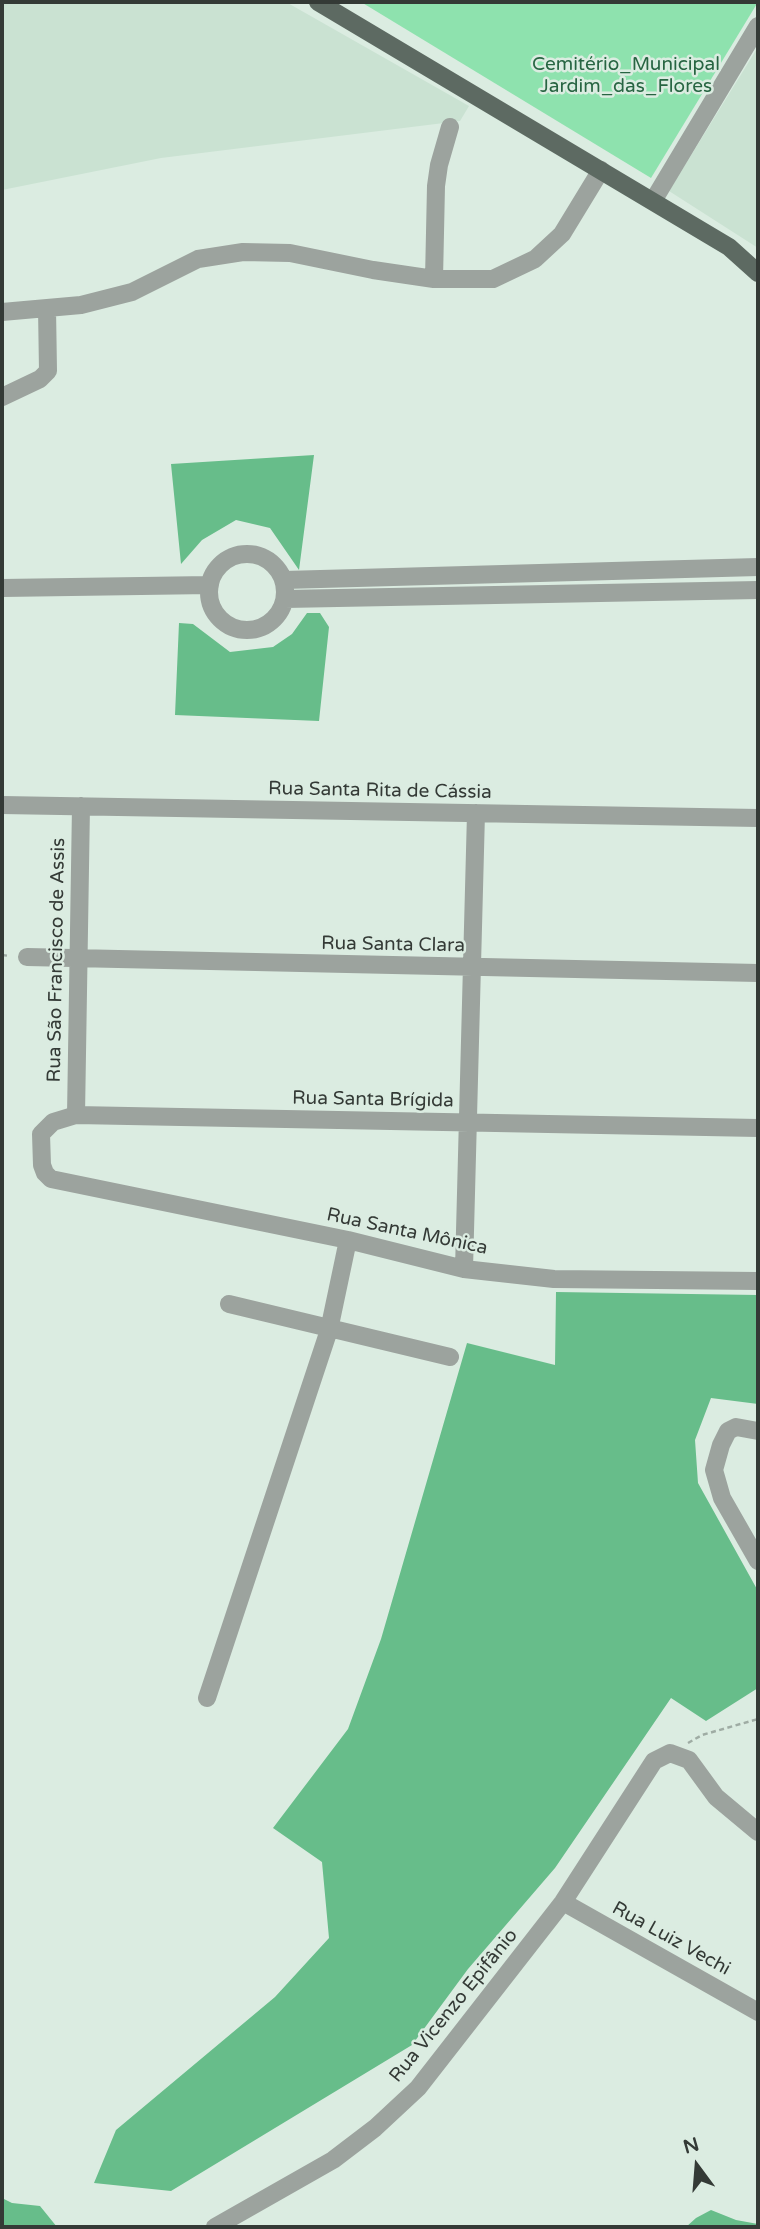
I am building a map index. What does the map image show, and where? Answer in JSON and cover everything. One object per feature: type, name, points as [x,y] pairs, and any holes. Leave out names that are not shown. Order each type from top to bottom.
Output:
[{"type":"main road","points":[[318,2],[729,247],[758,273]]},
{"type":"street","points":[[653,201],[758,26]]},
{"type":"street","points":[[434,279],[436,186],[439,164],[450,127]]},
{"type":"street","points":[[2,312],[81,305],[132,292],[198,259],[243,252],[290,253],[434,279],[493,279],[535,259],[562,234],[601,170]]},
{"type":"street","points":[[2,397],[40,379],[48,371],[47,308]]},
{"type":"street","points":[[245,554],[269,561],[278,569],[284,590],[281,611],[262,627],[249,630],[225,623],[216,614],[211,603],[210,585],[214,573],[222,564],[245,554]]},
{"type":"street","points":[[284,590],[758,567]]},
{"type":"street","points":[[2,588],[210,585]]},
{"type":"street","points":[[284,590],[758,590]]},
{"type":"street","name":"Rua Santa Rita de Cássia","points":[[2,805],[758,818]]},
{"type":"street","name":"Rua São Francisco de Assis","points":[[76,1115],[81,806]]},
{"type":"street","points":[[464,1269],[470,1122],[476,813]]},
{"type":"street","name":"Rua Santa Clara","points":[[27,957],[758,973]]},
{"type":"street","name":"Rua Santa Brígida","points":[[51,1179],[44,1173],[41,1165],[41,1134],[53,1122],[76,1115],[758,1128]]},
{"type":"street","name":"Rua Santa Mônica","points":[[51,1179],[348,1240],[464,1269],[554,1279],[758,1281]]},
{"type":"street","points":[[207,1698],[330,1329],[348,1240]]},
{"type":"street","points":[[229,1304],[450,1357]]},
{"type":"street","points":[[758,1431],[736,1427],[728,1431],[714,1470],[722,1498],[758,1561]]},
{"type":"street","points":[[670,1753],[689,1760],[716,1797],[758,1832]]},
{"type":"street","name":"Rua Vicenzo Epifânio","points":[[215,2227],[333,2160],[393,2112],[418,2088],[563,1902],[654,1761],[670,1753]]},
{"type":"street","name":"Rua Luiz Vechi","points":[[563,1902],[758,2012]]},
{"type":"path","points":[[670,1753],[702,1735],[758,1719]]},
{"type":"shaded area","points":[[2,2],[286,2],[469,106],[460,121],[161,158],[2,190]]},
{"type":"shaded area","points":[[758,47],[758,248],[669,191]]},
{"type":"green space","name":"Cemitério_Municipal Jardim_das_Flores","points":[[361,2],[758,2],[651,178]]},
{"type":"green space","points":[[314,455],[299,570],[270,528],[236,520],[202,540],[181,564],[171,464]]},
{"type":"green space","points":[[307,613],[320,613],[329,627],[319,721],[175,715],[179,623],[193,624],[230,652],[273,647],[292,634]]},
{"type":"green space","points":[[556,1292],[758,1295],[758,1404],[711,1398],[695,1440],[698,1483],[758,1591],[758,1688],[706,1721],[671,1698],[555,1868],[468,1969],[412,2045],[171,2191],[94,2183],[116,2130],[275,1997],[329,1938],[322,1862],[273,1828],[348,1729],[381,1639],[467,1343],[555,1365]]},
{"type":"green space","points":[[2,2198],[12,2203],[40,2206],[57,2227],[2,2227]]},
{"type":"green space","points":[[711,2210],[736,2220],[758,2224],[758,2227],[686,2227]]}]
